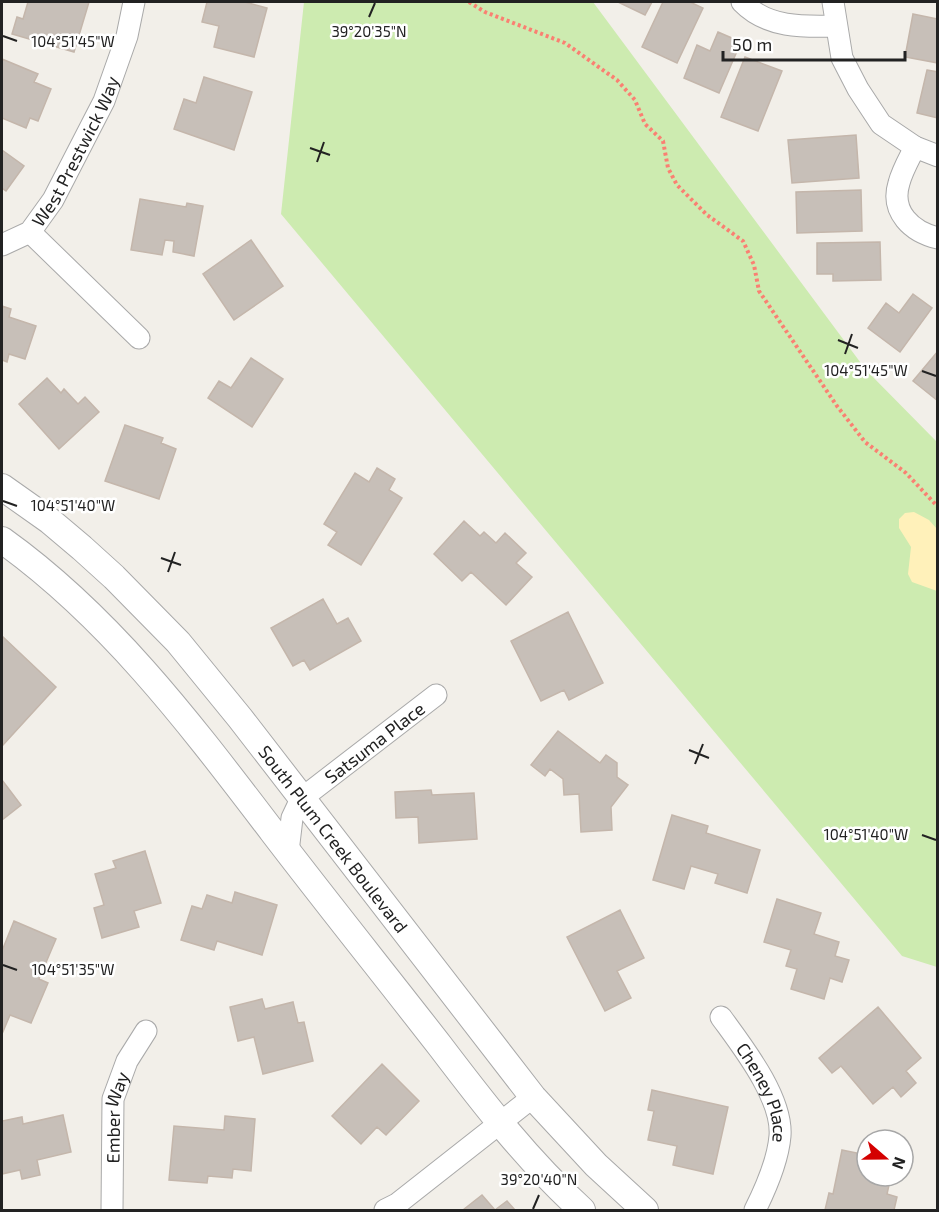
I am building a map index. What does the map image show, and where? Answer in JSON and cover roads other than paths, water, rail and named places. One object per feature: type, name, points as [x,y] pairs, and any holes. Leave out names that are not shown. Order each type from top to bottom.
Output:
[{"type":"street","name":"West Prestwick Way","points":[[2,245],[30,232],[53,200],[104,101],[127,36],[134,2]]},
{"type":"street","points":[[742,2],[772,22],[802,27],[836,26]]},
{"type":"street","points":[[833,2],[842,58],[881,124],[915,147],[938,156]]},
{"type":"street","points":[[915,147],[898,183],[896,195],[900,211],[908,225],[925,235],[938,238]]},
{"type":"street","points":[[30,232],[139,338]]},
{"type":"street","name":"South Plum Creek Boulevard","points":[[2,487],[50,521],[82,548],[148,611],[208,678],[533,1097],[596,1165],[645,1210]]},
{"type":"street","points":[[2,540],[47,574],[77,601],[146,671],[206,745],[500,1125],[582,1210]]},
{"type":"street","name":"Satsuma Place","points":[[301,799],[436,696]]},
{"type":"street","points":[[288,852],[292,818],[301,799]]},
{"type":"street","name":"Cheney Place","points":[[721,1017],[755,1063],[776,1110],[780,1134],[774,1163],[755,1210]]},
{"type":"street","name":"Ember Way","points":[[112,1210],[113,1099],[127,1061],[146,1031]]},
{"type":"street","points":[[385,1210],[398,1204],[533,1097]]}]
